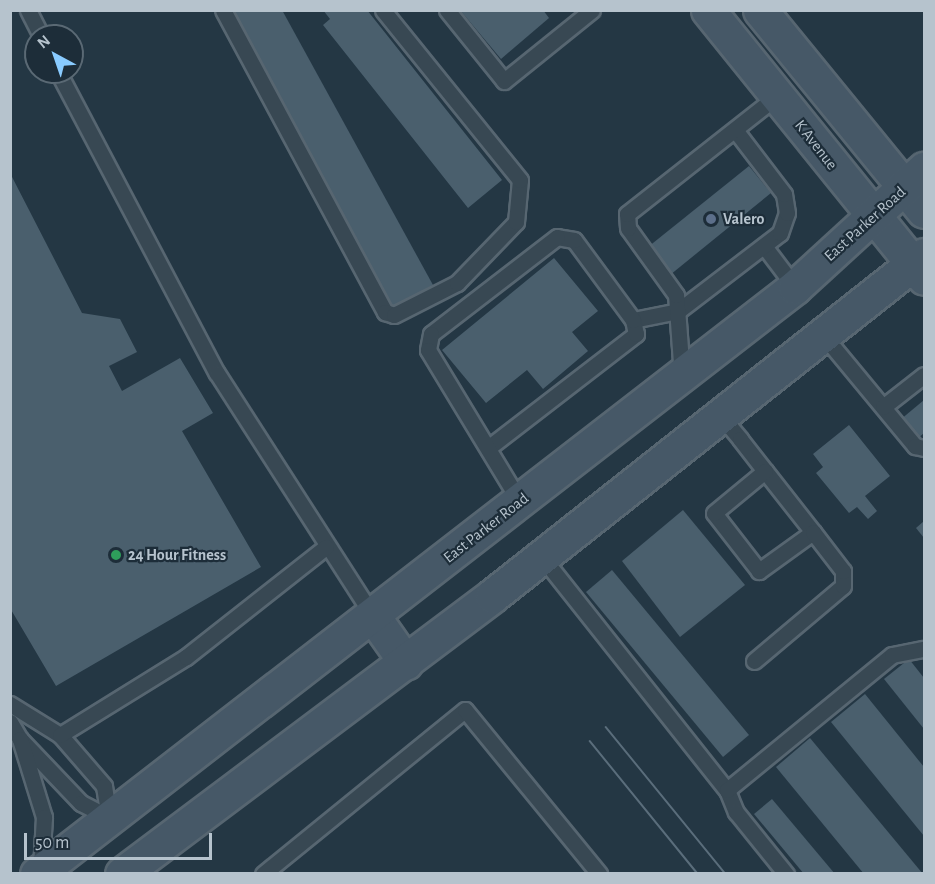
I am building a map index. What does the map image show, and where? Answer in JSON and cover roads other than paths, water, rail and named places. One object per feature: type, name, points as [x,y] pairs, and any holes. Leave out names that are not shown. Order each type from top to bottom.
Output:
[{"type":"main road","name":"K Avenue","points":[[708,10],[874,219],[921,266]]},
{"type":"main road","points":[[770,14],[918,189]]},
{"type":"main road","name":"East Parker Road","points":[[38,872],[682,376],[795,287],[874,219],[918,189]]},
{"type":"main road","points":[[109,817],[139,868],[335,709],[406,663],[824,336],[921,266]]},
{"type":"main road","points":[[373,616],[406,663]]},
{"type":"lane","points":[[28,10],[34,24]]},
{"type":"lane","points":[[223,10],[385,312],[394,315],[457,283],[516,222],[520,180],[383,10]]},
{"type":"lane","points":[[447,10],[504,81],[586,12]]},
{"type":"lane","points":[[64,84],[217,373],[326,548],[373,616]]},
{"type":"lane","points":[[682,376],[676,295],[628,228],[627,214],[777,96]]},
{"type":"lane","points":[[633,320],[678,311],[780,233],[787,213],[784,194],[735,129]]},
{"type":"lane","points":[[488,448],[636,334],[633,320],[574,240],[557,237],[431,334],[428,350],[520,502]]},
{"type":"lane","points":[[764,246],[795,287]]},
{"type":"lane","points":[[824,336],[915,446],[924,448]]},
{"type":"lane","points":[[883,407],[924,375]]},
{"type":"lane","points":[[722,416],[843,571],[843,586],[754,661]]},
{"type":"lane","points":[[765,471],[714,513],[759,571],[813,532]]},
{"type":"lane","points":[[60,735],[186,657],[326,548]]},
{"type":"lane","points":[[542,557],[728,790],[736,812],[786,873]]},
{"type":"lane","points":[[728,790],[892,655],[924,650]]},
{"type":"lane","points":[[10,704],[60,735],[104,786],[109,817]]},
{"type":"lane","points":[[263,873],[465,710],[599,873]]},
{"type":"lane","points":[[10,722],[20,739],[81,803],[109,817]]},
{"type":"lane","points":[[20,739],[44,817],[38,872]]},
{"type":"tram line","points":[[606,727],[726,874]]},
{"type":"tram line","points":[[590,741],[698,874]]},
{"type":"place","name":"Valero","points":[[711,219]]},
{"type":"place","name":"24 Hour Fitness","points":[[116,555]]}]
